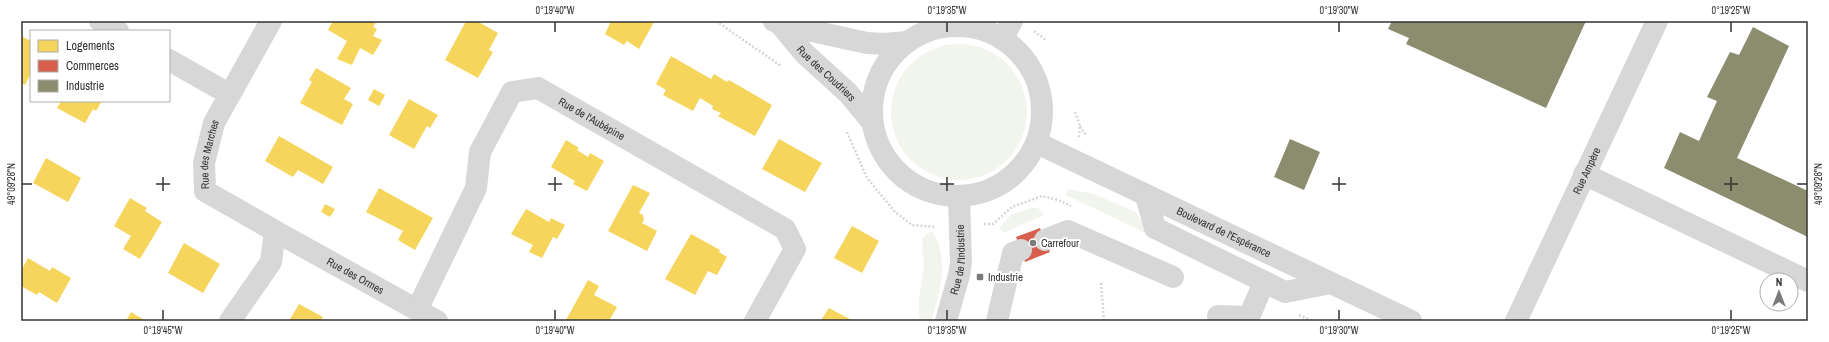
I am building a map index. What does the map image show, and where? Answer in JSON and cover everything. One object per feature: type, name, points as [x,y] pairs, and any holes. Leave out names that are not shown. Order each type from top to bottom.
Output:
[{"type":"street","points":[[100,21],[116,30]]},
{"type":"street","name":"Rue des Marches","points":[[271,21],[214,123],[204,163],[205,190],[275,231]]},
{"type":"street","name":"Rue Ampère","points":[[1516,321],[1657,21]]},
{"type":"street","name":"Rue des Coudriers","points":[[777,23],[867,43],[884,44],[907,42]]},
{"type":"street","name":"Rue des Coudriers","points":[[777,23],[804,53],[848,93],[872,122]]},
{"type":"street","points":[[954,26],[982,30],[1007,30],[1014,48],[1024,58],[1032,71],[1042,99],[1042,114],[1036,143],[1024,165],[1006,182],[984,193],[960,197],[941,196],[924,190],[904,178],[895,170],[884,156],[876,140],[872,122],[871,107],[873,92],[878,77],[895,52],[907,42],[938,28],[954,26]]},
{"type":"street","points":[[170,61],[229,94]]},
{"type":"street","name":"Rue de l'Aubépine","points":[[418,310],[476,188],[480,152],[512,92],[538,88],[785,229],[795,249],[755,321]]},
{"type":"street","name":"Boulevard de l'Espérance","points":[[1036,143],[1411,321]]},
{"type":"street","points":[[1584,174],[1808,281]]},
{"type":"street","points":[[1146,195],[1155,228],[1284,292],[1331,283]]},
{"type":"street","name":"Rue de l'Industrie","points":[[946,321],[960,275],[960,197]]},
{"type":"street","points":[[230,321],[271,262],[275,231]]},
{"type":"street","name":"Rue des Ormes","points":[[275,231],[437,321]]},
{"type":"street","points":[[1045,240],[1068,231],[1173,277]]},
{"type":"street","points":[[997,321],[1013,253],[1021,250]]},
{"type":"street","points":[[1218,316],[1248,319],[1264,282]]},
{"type":"path","points":[[716,21],[782,67]]},
{"type":"path","points":[[1075,112],[1080,126],[1086,135]]},
{"type":"path","points":[[1079,137],[1080,126]]},
{"type":"path","points":[[845,128],[867,178],[890,206],[912,225],[930,227]]},
{"type":"path","points":[[993,224],[1012,207],[1042,196],[1058,200]]},
{"type":"path","points":[[1101,283],[1104,321]]},
{"type":"shaded area","points":[[959,44],[979,47],[991,52],[1007,64],[1019,80],[1024,92],[1027,112],[1024,132],[1019,144],[1007,160],[991,172],[979,177],[959,180],[939,177],[927,172],[911,160],[899,144],[894,132],[891,112],[894,92],[899,80],[911,64],[927,52],[939,47]]},
{"type":"shaded area","points":[[1068,189],[1094,194],[1136,212],[1150,235],[1066,195]]},
{"type":"shaded area","points":[[1031,208],[1038,208],[1044,215],[1004,233],[999,228],[1011,215]]},
{"type":"shaded area","points":[[932,231],[941,252],[942,275],[931,321],[919,318],[919,300],[924,266],[922,242],[925,235]]},
{"type":"building: Logements","points":[[333,21],[377,21],[373,27],[377,29],[373,36],[382,40],[373,55],[360,48],[352,65],[337,59],[347,41],[328,30]]},
{"type":"building: Logements","points":[[466,21],[477,21],[498,33],[489,50],[493,52],[478,78],[445,60]]},
{"type":"building: Logements","points":[[611,21],[654,22],[639,49],[627,41],[624,45],[605,34]]},
{"type":"building: Logements","points":[[21,36],[30,40],[30,75],[25,85],[21,83]]},
{"type":"building: Logements","points":[[671,56],[711,79],[714,74],[727,82],[729,80],[772,105],[755,136],[718,116],[721,113],[712,109],[713,106],[700,98],[693,111],[663,95],[666,90],[656,84]]},
{"type":"building: Logements","points":[[316,68],[351,88],[344,99],[353,104],[342,125],[300,103],[312,82],[309,80]]},
{"type":"building: Logements","points":[[374,89],[385,95],[379,106],[368,100]]},
{"type":"building: Logements","points":[[409,99],[438,115],[430,128],[427,126],[414,149],[389,135]]},
{"type":"building: Logements","points":[[60,102],[101,102],[96,111],[93,109],[85,123],[57,108]]},
{"type":"building: Logements","points":[[279,136],[333,167],[323,184],[298,170],[293,177],[265,161]]},
{"type":"building: Logements","points":[[779,139],[822,163],[805,192],[762,169]]},
{"type":"building: Logements","points":[[566,140],[579,148],[577,150],[588,157],[590,153],[604,161],[587,191],[573,184],[575,181],[551,167]]},
{"type":"building: Logements","points":[[46,158],[81,178],[68,202],[33,183]]},
{"type":"building: Logements","points":[[633,185],[650,193],[639,213],[643,215],[644,220],[642,223],[657,231],[647,251],[608,231]]},
{"type":"building: Logements","points":[[379,188],[433,218],[415,250],[398,240],[403,231],[366,212]]},
{"type":"building: Logements","points":[[130,198],[147,208],[145,211],[162,222],[140,259],[123,249],[131,236],[114,226]]},
{"type":"building: Logements","points":[[325,204],[335,209],[330,217],[321,212]]},
{"type":"building: Logements","points":[[526,209],[549,222],[551,218],[565,225],[557,239],[553,237],[542,258],[529,252],[533,245],[511,234]]},
{"type":"building: Logements","points":[[852,226],[879,241],[862,273],[834,258]]},
{"type":"building: Logements","points":[[691,234],[720,250],[719,252],[727,257],[717,275],[708,271],[695,295],[665,279]]},
{"type":"building: Logements","points":[[184,243],[220,264],[203,293],[168,273]]},
{"type":"building: Logements","points":[[28,258],[50,271],[52,267],[71,278],[57,303],[39,292],[37,295],[21,286],[21,271]]},
{"type":"building: Logements","points":[[588,280],[599,286],[594,295],[617,307],[609,321],[566,320]]},
{"type":"building: Logements","points":[[299,304],[323,317],[321,321],[289,321]]},
{"type":"building: Logements","points":[[829,308],[853,321],[821,320]]},
{"type":"building: Logements","points":[[131,312],[146,321],[126,321]]},
{"type":"building: Commerces","points":[[1040,228],[1050,252],[1025,262],[1016,237]]},
{"type":"building: Industrie","points":[[1392,21],[1586,21],[1546,108],[1406,44],[1409,38],[1388,29]]},
{"type":"building: Industrie","points":[[1753,27],[1789,46],[1737,158],[1808,191],[1808,237],[1664,168],[1680,132],[1699,141],[1717,101],[1707,97],[1730,52],[1739,55]]},
{"type":"building: Industrie","points":[[1290,139],[1320,152],[1304,190],[1274,177]]},
{"type":"place","name":"Carrefour","points":[[1033,243]]},
{"type":"place","name":"Industrie","points":[[980,277]]}]
